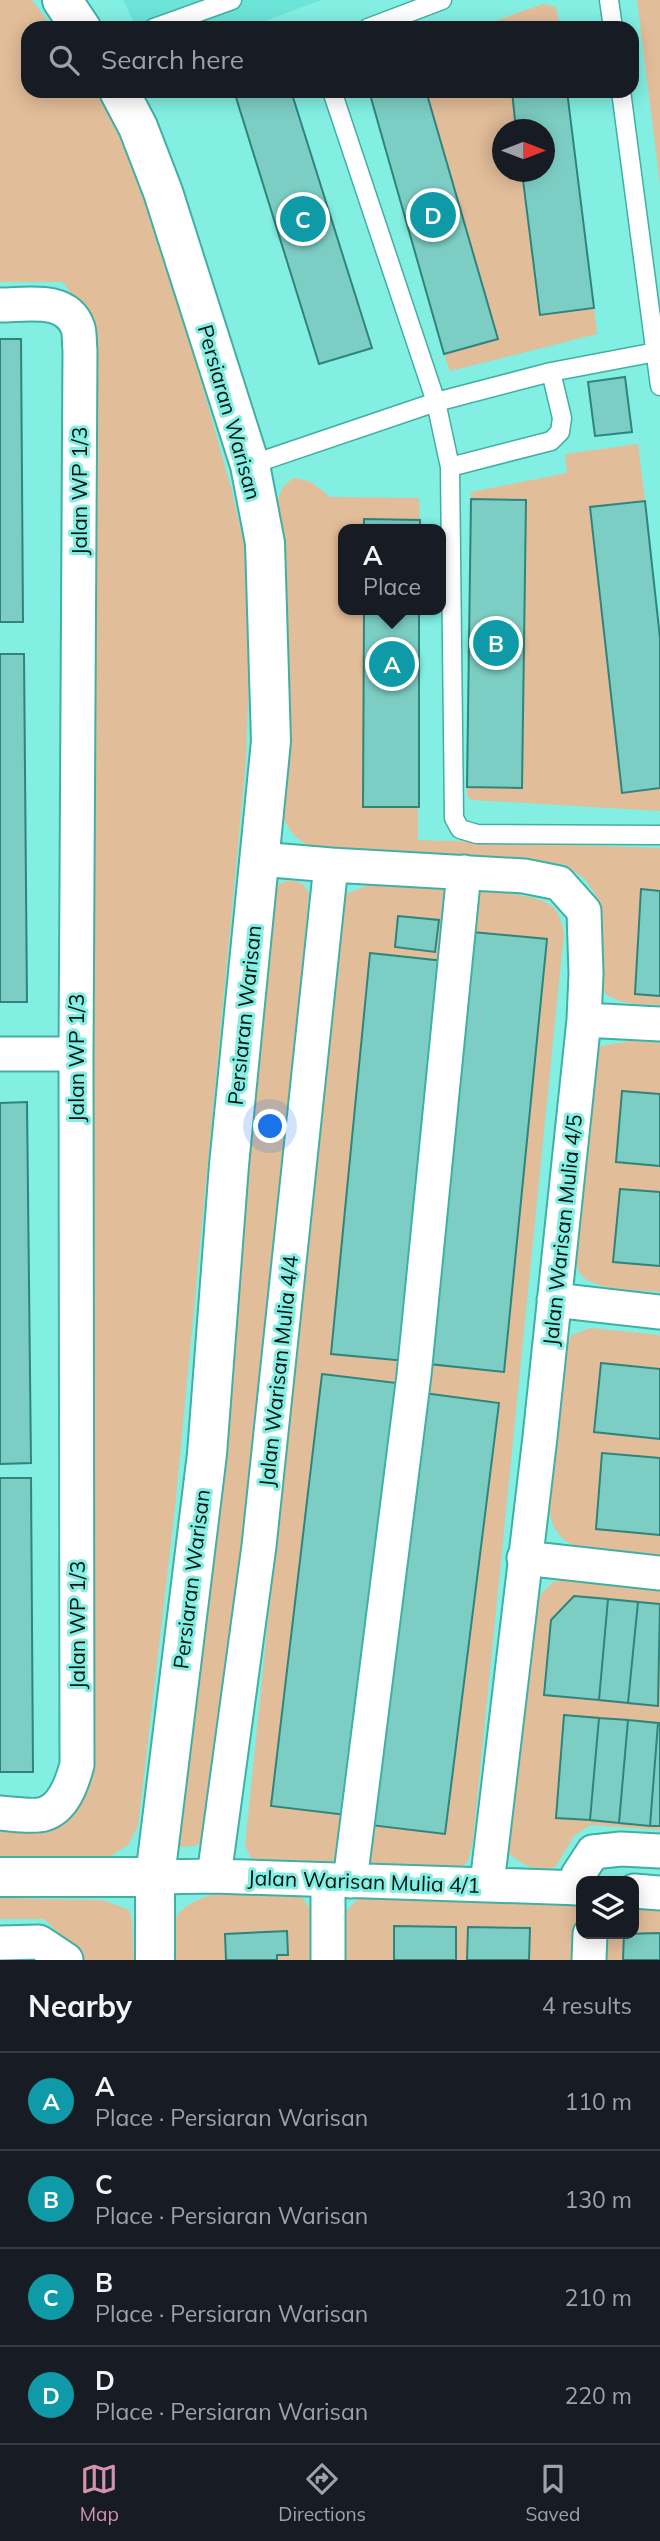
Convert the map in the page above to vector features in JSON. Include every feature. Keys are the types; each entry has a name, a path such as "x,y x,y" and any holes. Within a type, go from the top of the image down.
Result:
{"street":[{"path":"62,0 76,21"},
{"name":"Persiaran Warisan","path":"123,98 138,127 163,192 250,465 265,543 271,741 229,1165 207,1454 155,1877 155,1960"},
{"name":"Jalan WP 1/3","path":"0,305 57,305 70,315 78,329 80,351 76,1054 77,1765 71,1787 59,1803 44,1814 0,1813"},
{"name":"Jalan Warisan Mulia 4/5","path":"259,859 524,876 559,883 583,911 586,974 584,1020 487,1884"},
{"name":"Jalan Warisan Mulia 4/4","path":"214,1876 262,1519 331,865"},
{"path":"328,1960 414,1375 464,872"},
{"path":"584,1020 660,1024"},
{"path":"0,1054 76,1054"},
{"path":"554,1300 660,1312"},
{"path":"524,1558 660,1573"},
{"name":"Jalan Warisan Mulia 4/1","path":"578,1876 593,1852 621,1849 660,1851"},
{"name":"Jalan Warisan Mulia 4/1","path":"155,1877 214,1876 576,1888"},
{"path":"0,1877 155,1877"},
{"path":"639,1891 660,1893"},
{"path":"589,1960 590,1939"},
{"path":"0,1942 38,1942 66,1960"}],"lane":[{"path":"174,21 232,0"},
{"path":"387,21 442,0"},
{"path":"609,0 612,21"},
{"path":"334,98 436,402 450,467 454,818 460,829 477,834 660,835"},
{"path":"622,98 660,386"},
{"path":"250,465 436,402 551,372 656,352"},
{"path":"450,467 551,440 560,432 562,418 551,372"}],"shaded area":[{"path":"0,0 32,0 48,21 21,21 21,98 101,98 132,155 170,270 231,488 246,553 250,644 246,761 175,1508 138,1826 128,1845 106,1859 0,1860 0,1820 57,1819 91,1779 93,1185 89,319 63,282 0,282"},
{"path":"123,0 321,0 266,21 134,21"},
{"path":"637,0 660,0 660,185"},
{"path":"543,4 556,7 559,21 495,21"},
{"path":"428,98 513,98 515,119 492,119 492,182 523,182 540,315 594,308 597,334 450,371 444,354 498,338"},
{"path":"638,444 645,501 590,507 622,792 660,788 660,811 472,800 467,796 467,787 522,787 526,500 471,499 471,492 567,473 565,454"},
{"path":"293,478 317,486 330,497 419,498 420,524 338,524 338,615 419,615 418,840 660,848 660,1005 621,1001 600,989 599,900 585,879 564,864 312,847 301,841 290,829 281,813 283,563 277,501 283,487"},
{"path":"286,881 300,883 309,894 258,1433 203,1842 180,1847 175,1842 174,1825 229,1428 251,1110 274,887"},
{"path":"372,884 491,891 536,899 549,904 555,910 564,932 473,1840 468,1861 460,1868 266,1862 251,1858 245,1845 341,911 346,894"},
{"path":"631,1041 660,1043 660,1292 593,1283 579,1272 575,1255 592,1060 601,1046"},
{"path":"591,1328 660,1335 660,1556 571,1544 555,1529 551,1519 549,1508 567,1343 572,1335"},
{"path":"570,1580 660,1590 660,1830 590,1825 574,1836 555,1867 541,1869 524,1864 508,1853 507,1832 529,1633 539,1596 553,1582"},
{"path":"228,1890 300,1895 313,1918 315,1960 175,1960 172,1931 179,1914 192,1903"},
{"path":"362,1897 570,1900 576,1906 576,1939 580,1939 580,1960 343,1960 343,1924 348,1909"},
{"path":"0,1898 103,1900 129,1910 134,1960 86,1960 44,1919 0,1919"},
{"path":"639,1902 660,1904 660,1960 603,1960 604,1939 639,1939"}],"building":[{"path":"236,98 293,98 372,348 319,364"},
{"path":"371,98 428,98 498,339 444,354"},
{"path":"513,98 568,98 594,308 540,315 523,182 555,182 555,119 515,119"},
{"path":"0,339 21,339 23,622 0,622"},
{"path":"625,377 632,432 595,436 588,382"},
{"path":"471,499 526,500 522,788 467,787"},
{"path":"645,501 660,638 660,788 622,793 590,507"},
{"path":"364,519 420,520 420,524 364,524"},
{"path":"364,615 419,615 419,807 363,807"},
{"path":"0,654 24,654 27,1002 0,1002"},
{"path":"641,889 660,891 660,996 635,994"},
{"path":"398,916 439,920 435,952 395,947"},
{"path":"472,932 547,939 504,1372 429,1364"},
{"path":"370,953 444,961 406,1361 331,1354"},
{"path":"622,1091 660,1094 660,1166 616,1162"},
{"path":"27,1102 31,1463 0,1464 0,1103"},
{"path":"620,1189 660,1192 660,1266 613,1262"},
{"path":"601,1363 660,1369 660,1439 594,1432"},
{"path":"322,1374 397,1383 346,1815 271,1806"},
{"path":"424,1393 499,1403 445,1834 370,1825"},
{"path":"602,1453 660,1458 660,1535 596,1529"},
{"path":"0,1478 31,1478 33,1772 0,1772"},
{"path":"574,1596 608,1599 599,1700 544,1695 551,1620"},
{"path":"608,1599 638,1602 628,1703 599,1700"},
{"path":"638,1602 660,1604 658,1706 628,1703"},
{"path":"564,1715 599,1718 590,1820 556,1818"},
{"path":"599,1718 628,1720 619,1823 590,1820"},
{"path":"628,1720 658,1723 650,1826 619,1823"},
{"path":"658,1723 660,1826 650,1826"},
{"path":"394,1926 456,1927 456,1960 394,1960"},
{"path":"468,1927 530,1928 529,1960 467,1960"},
{"path":"287,1931 288,1955 277,1955 277,1960 226,1960 225,1934"},
{"path":"660,1933 660,1960 623,1960 624,1939 639,1939 639,1934"}],"place":[{"name":"D","path":"433,215"},
{"name":"B","path":"303,219"},
{"name":"C","path":"496,643"},
{"name":"A","path":"392,664"}]}
